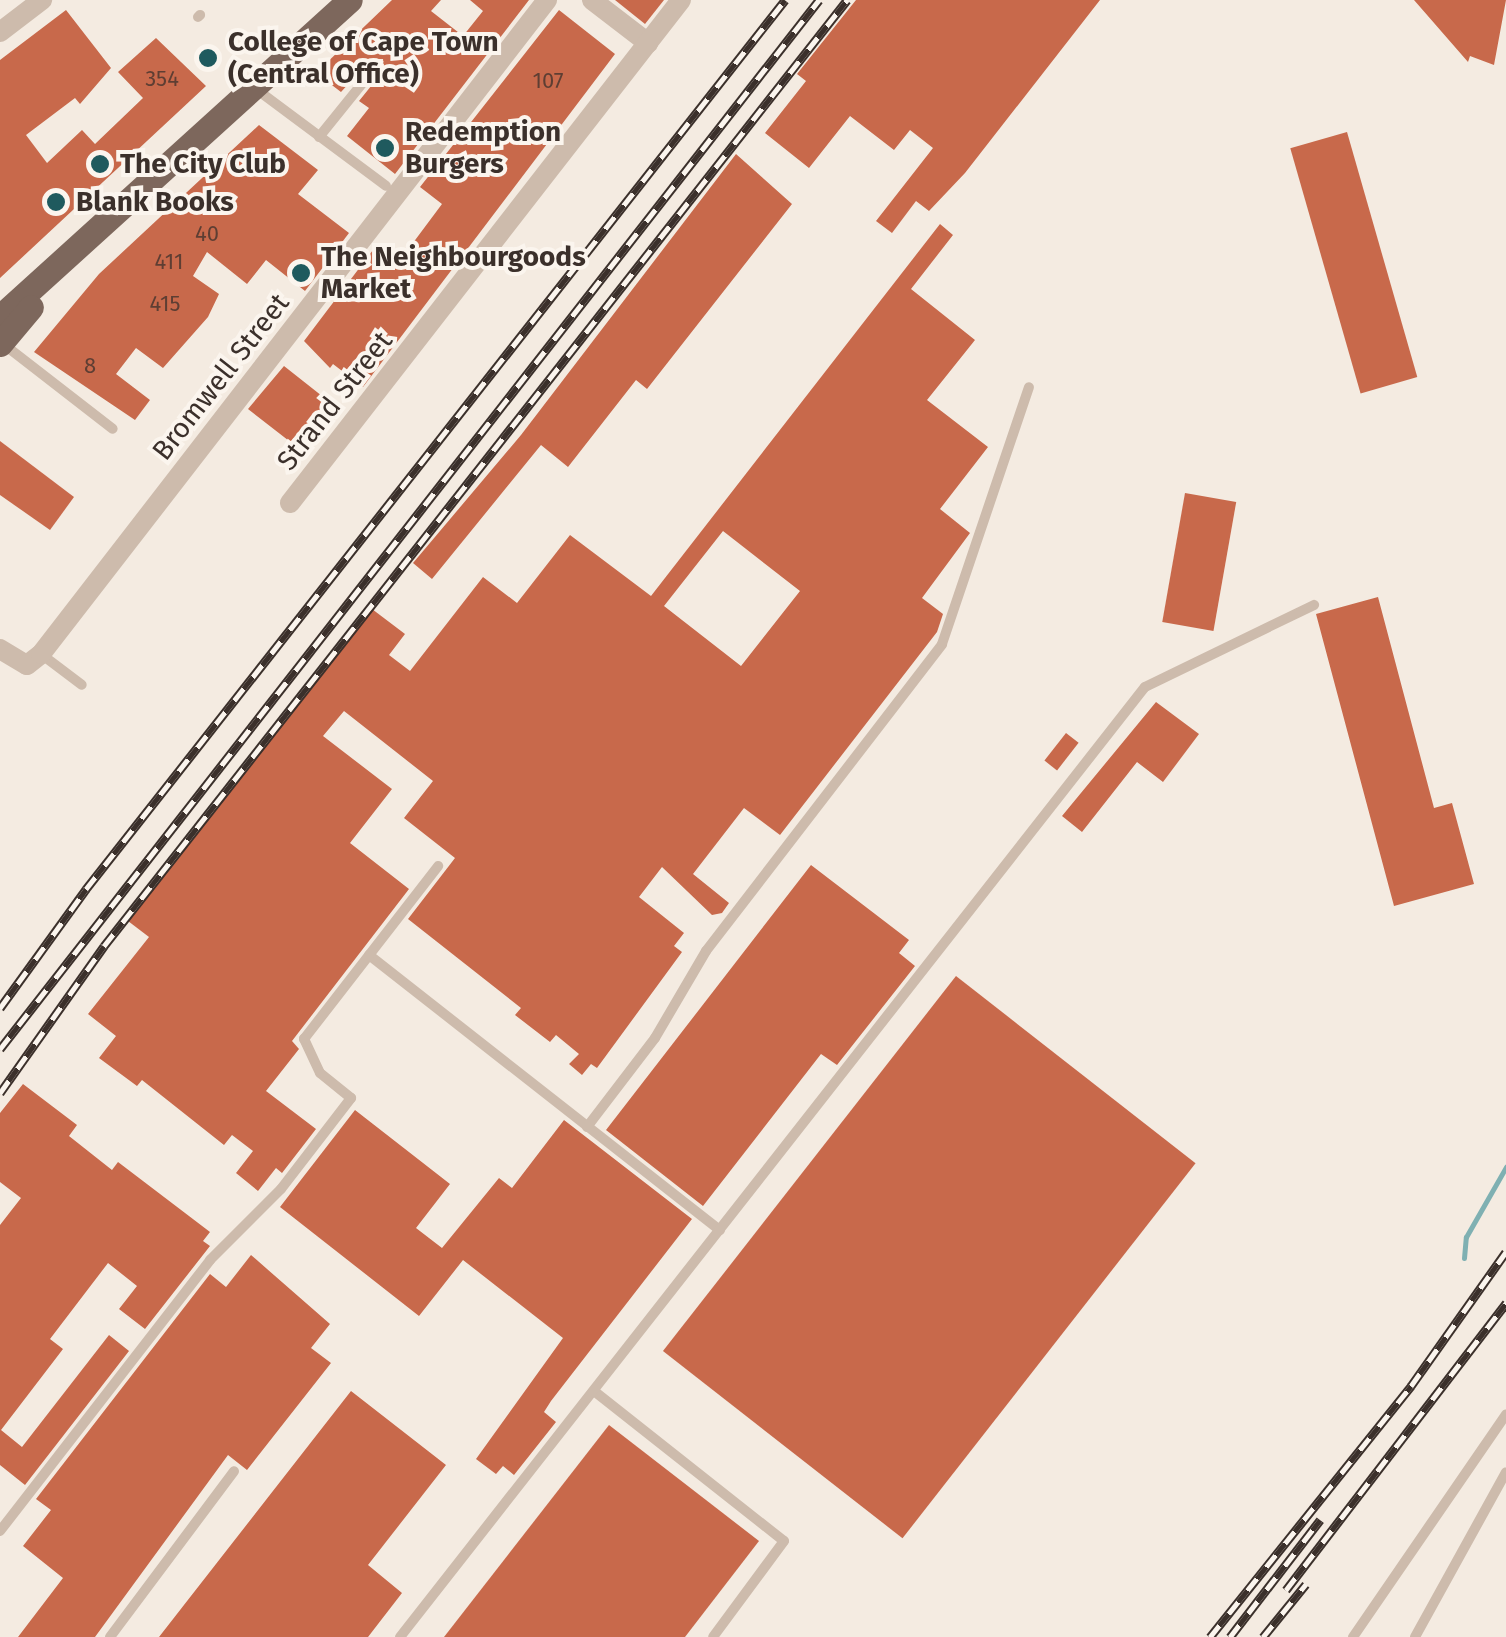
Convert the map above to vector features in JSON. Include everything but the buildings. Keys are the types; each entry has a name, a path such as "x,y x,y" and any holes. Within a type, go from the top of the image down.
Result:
{"main road":[{"path":"0,318 72,257 350,0"},
{"path":"1,343 72,257"}],"street":[{"path":"0,32 42,0"},
{"name":"Bromwell Street","path":"40,654 547,0"},
{"path":"592,0 648,43"},
{"name":"Strand Street","path":"290,504 681,0"},
{"path":"0,650 27,665 40,654"}],"lane":[{"path":"319,136 377,65"},
{"path":"255,89 386,186"},
{"path":"1,343 112,429"},
{"path":"587,1127 655,1038 706,951 942,644 1029,387"},
{"path":"400,1637 1145,687 1314,604"},
{"path":"40,654 82,685"},
{"path":"0,1531 210,1260 281,1188 351,1098 320,1073 304,1038 438,866"},
{"path":"369,954 720,1230"},
{"path":"594,1390 784,1541 713,1637"},
{"path":"1353,1637 1506,1414"},
{"path":"110,1637 234,1472"},
{"path":"1415,1637 1506,1472"}],"waterway":[{"path":"1464,1258 1466,1237 1506,1167"}],"railway":[{"path":"0,1008 86,889 785,0"},
{"path":"0,1049 819,0"},
{"path":"0,1093 104,946 847,0"},
{"path":"1210,1637 1411,1386 1506,1252"},
{"path":"1286,1590 1506,1303"},
{"path":"1230,1637 1320,1520"},
{"path":"1263,1637 1306,1584"}],"place":[{"name":"College of Cape Town (Central Office)","path":"208,58"},
{"name":"Redemption Burgers","path":"385,148"},
{"name":"The City Club","path":"100,164"},
{"name":"Blank Books","path":"56,202"},
{"name":"The Neighbourgoods Market","path":"301,273"}]}
